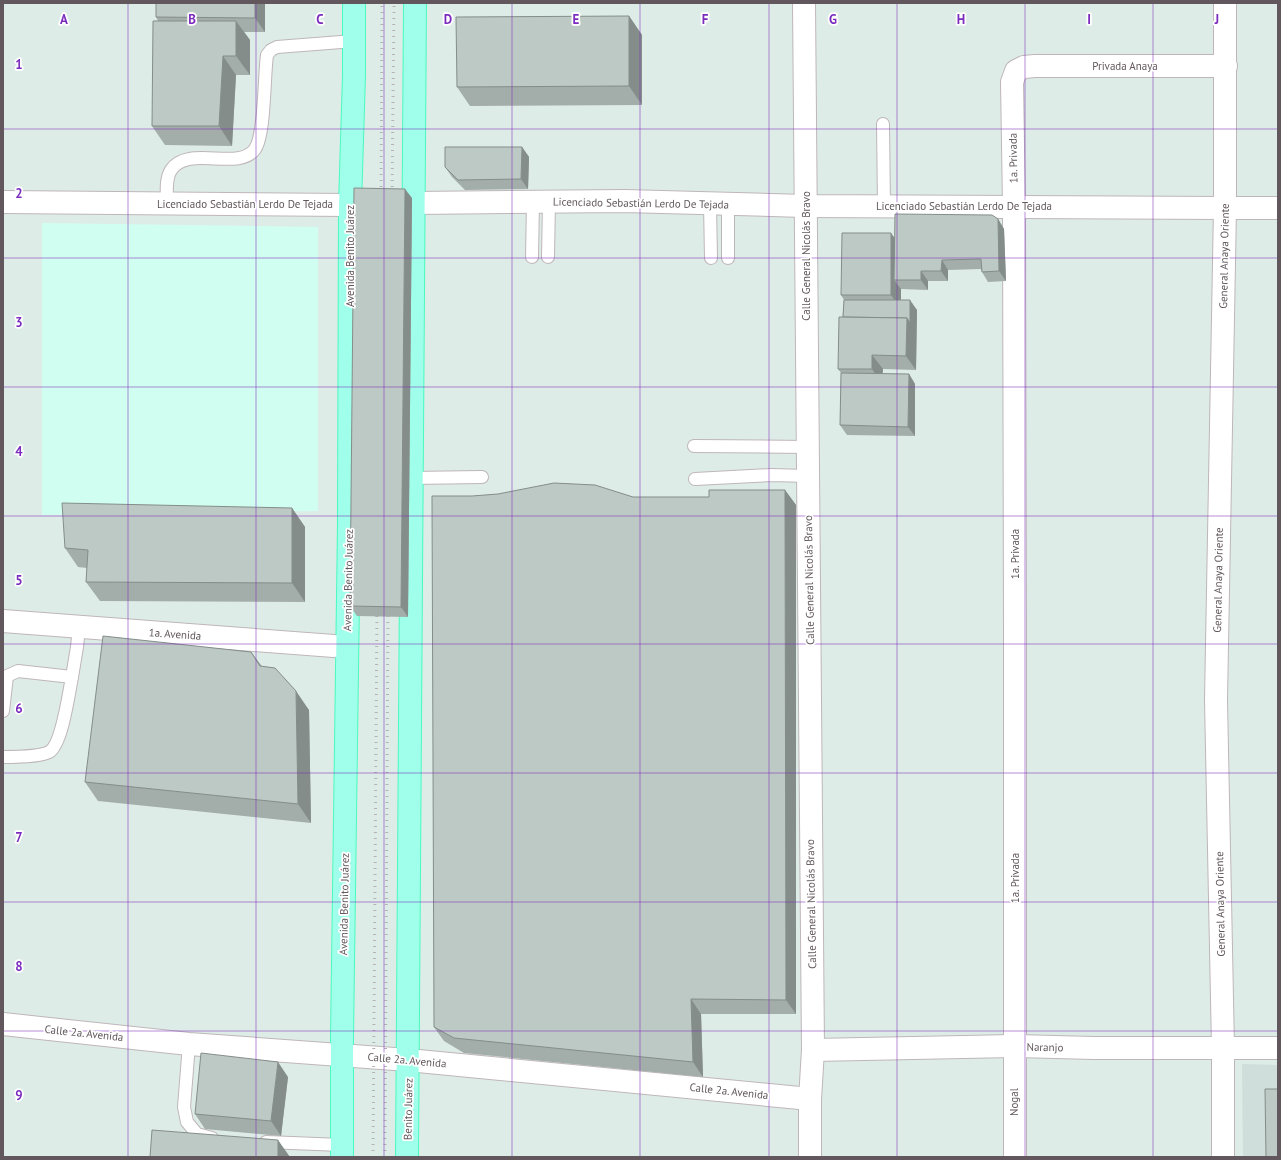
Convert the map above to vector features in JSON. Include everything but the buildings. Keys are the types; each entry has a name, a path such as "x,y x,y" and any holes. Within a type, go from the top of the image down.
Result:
{"main road":[{"name":"Avenida Benito Juárez","path":"342,1151 349,508 350,204 354,3"},
{"path":"408,1060 415,3"},
{"name":"Benito Juárez","path":"408,1060 408,1157"}],"street":[{"name":"Calle General Nicolás Bravo","path":"804,3 813,1050 810,1099 810,1157"},
{"name":"General Anaya Oriente","path":"1223,1157 1223,1048 1216,700 1225,208 1225,3"},
{"name":"Privada Anaya","path":"1024,67 1226,66"},
{"name":"1a. Privada","path":"1014,1046 1016,625 1012,82 1016,71 1024,67"},
{"name":"Licenciado Sebastián Lerdo De Tejada","path":"3,202 350,204 625,201 805,206 1278,208"},
{"name":"1a. Avenida","path":"3,621 347,647"},
{"name":"Calle 2a. Avenida","path":"3,1024 189,1044 408,1060 810,1099"},
{"name":"Naranjo","path":"813,1050 1014,1046 1094,1048 1278,1048"},
{"name":"Nogal","path":"1014,1046 1015,1157"}],"lane":[{"path":"167,204 167,184 170,171 179,162 187,159 236,158 248,156 256,148 263,114 267,55 271,50 277,47 354,41"},
{"path":"883,124 884,206"},
{"path":"532,257 541,202"},
{"path":"541,202 548,257"},
{"path":"711,258 719,203"},
{"path":"719,203 728,258"},
{"path":"694,446 807,447"},
{"path":"695,479 771,475 808,476"},
{"path":"412,478 482,477"},
{"path":"3,757 33,756 49,752 57,742 63,724 72,677 79,627"},
{"path":"3,711 6,676 18,671 72,677"},
{"path":"189,1044 184,1107 186,1122 197,1134 214,1139 222,1139"},
{"path":"258,1142 342,1151"}],"shaded area":[{"path":"42,223 318,227 318,511 42,515"},
{"path":"1242,1064 1278,1065 1278,1157 1243,1157"}],"railway":[{"path":"381,199 382,3"},
{"path":"392,199 394,3"},
{"path":"373,1157 377,605"},
{"path":"385,1157 388,605"}]}
